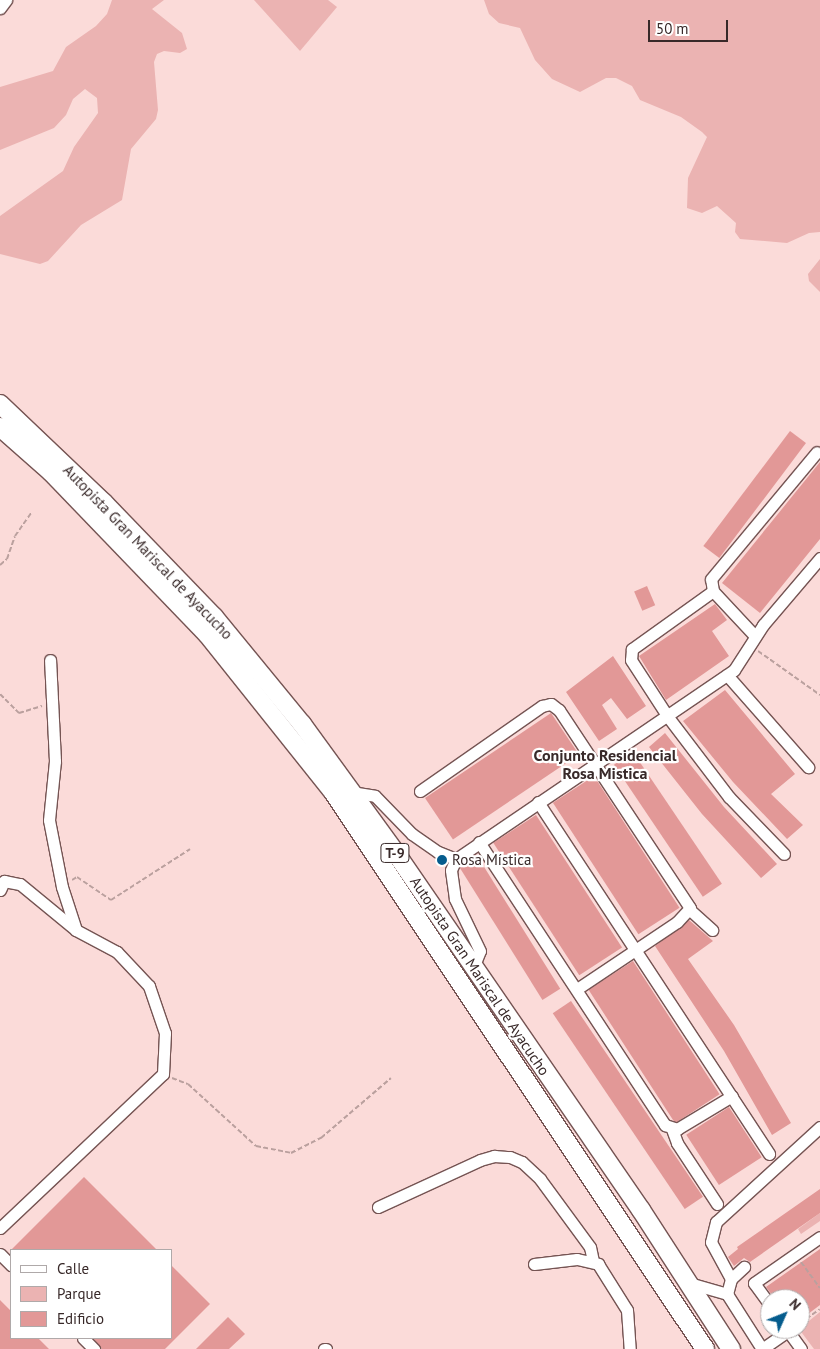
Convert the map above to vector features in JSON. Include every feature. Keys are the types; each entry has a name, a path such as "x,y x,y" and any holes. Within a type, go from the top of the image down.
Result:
{"highway":[{"name":"Autopista Gran Mariscal de Ayacucho","path":"0,404 104,503 214,617 302,724 473,968 689,1283 731,1349"},
{"name":"Autopista Gran Mariscal de Ayacucho","path":"0,427 51,472 183,607 255,691 333,792 389,872 704,1349"}],"street":[{"path":"0,8 6,0"},
{"path":"755,636 713,591 710,584 713,575 817,452"},
{"path":"473,968 480,951 455,899 451,870 456,858 727,675 742,662 755,636 820,558"},
{"path":"713,591 630,652 631,660 668,716 729,797 784,854"},
{"path":"50,660 55,761 49,820 62,887 76,930"},
{"path":"727,675 808,767"},
{"path":"420,791 547,704 559,710 688,901 690,910 712,930"},
{"path":"351,792 375,796 412,834 438,852 456,858"},
{"path":"538,802 769,1154"},
{"path":"479,842 662,1122 672,1129 677,1143 717,1204"},
{"path":"0,890 4,881 20,884 76,930 117,952 150,986 165,1033 163,1074 0,1228"},
{"path":"576,988 682,918 690,910"},
{"path":"672,1129 686,1125 732,1096"},
{"path":"731,1279 713,1250 712,1233 716,1222 820,1127"},
{"path":"378,1207 480,1160 494,1156 510,1157 527,1166 540,1179 590,1247 593,1261"},
{"path":"760,1292 754,1283 820,1236"},
{"path":"0,1254 10,1264"},
{"path":"534,1264 577,1259 593,1261 602,1268 624,1303 630,1327 630,1349"},
{"path":"727,1294 731,1279 744,1267"},
{"path":"689,1283 727,1294 762,1349 776,1339"},
{"path":"84,1339 94,1349"}],"path":[{"path":"0,565 7,559 16,536 32,512"},
{"path":"749,647 820,695"},
{"path":"0,694 19,713 52,703"},
{"path":"62,887 77,877 111,900 190,849"},
{"path":"163,1074 188,1084 256,1146 292,1153 321,1138 391,1078"},
{"path":"796,1254 820,1288"}],"green space":[{"path":"112,0 164,0 152,9 182,33 187,49 180,53 164,51 157,54 154,62 158,110 156,119 131,149 122,200 81,225 48,261 40,264 0,254 0,216 63,171 74,147 98,113 97,98 85,89 73,99 66,115 54,128 0,150 0,87 53,71 66,47 96,26 107,14"},
{"path":"254,0 328,0 337,7 300,51"},
{"path":"484,0 820,0 820,232 809,233 787,243 740,239 735,232 736,223 717,206 702,213 687,208 688,178 707,137 681,117 640,100 632,86 616,78 606,78 580,92 552,79 535,60 520,28 499,23 489,14"},
{"path":"820,259 820,292 809,281 808,274"},
{"path":"820,1213 820,1221 801,1234 798,1229"},
{"path":"820,1312 820,1349 814,1349 806,1339 810,1339 810,1320"}],"building":[{"path":"790,431 806,443 719,558 703,546"},
{"path":"820,462 820,539 760,613 722,583"},
{"path":"647,586 655,605 642,611 634,591"},
{"path":"715,604 727,620 712,631 729,656 666,700 639,656"},
{"path":"613,656 646,706 627,719 611,698 602,705 617,729 599,741 566,692"},
{"path":"725,690 795,774 771,794 803,825 787,839 733,782 683,721"},
{"path":"551,713 579,754 453,839 425,798"},
{"path":"665,733 724,807 777,864 761,878 702,814 649,747"},
{"path":"633,752 722,884 703,897 614,765"},
{"path":"594,776 680,908 638,934 553,803"},
{"path":"536,815 622,948 579,975 493,843"},
{"path":"476,854 560,989 542,1000 458,865"},
{"path":"689,920 713,941 688,959 734,1025 791,1123 772,1135 724,1051 655,946"},
{"path":"633,961 720,1094 675,1123 589,990"},
{"path":"571,1001 703,1197 685,1209 553,1013"},
{"path":"729,1107 762,1157 719,1185 686,1135"},
{"path":"84,1177 156,1249 12,1249"},
{"path":"820,1189 820,1213 750,1262 744,1258 734,1266 728,1257 738,1249 737,1247"},
{"path":"820,1249 820,1305 810,1312 810,1289 768,1289 766,1287"},
{"path":"172,1266 210,1304 165,1349 102,1349 94,1339 172,1339"},
{"path":"0,1300 10,1310 10,1339 39,1339 49,1349 0,1349"},
{"path":"228,1317 245,1334 229,1349 196,1349"}],"place":[{"name":"Rosa Mística","path":"442,860"}],"district":[{"name":"Conjunto Residencial Rosa Mistica","path":"605,764"}]}
